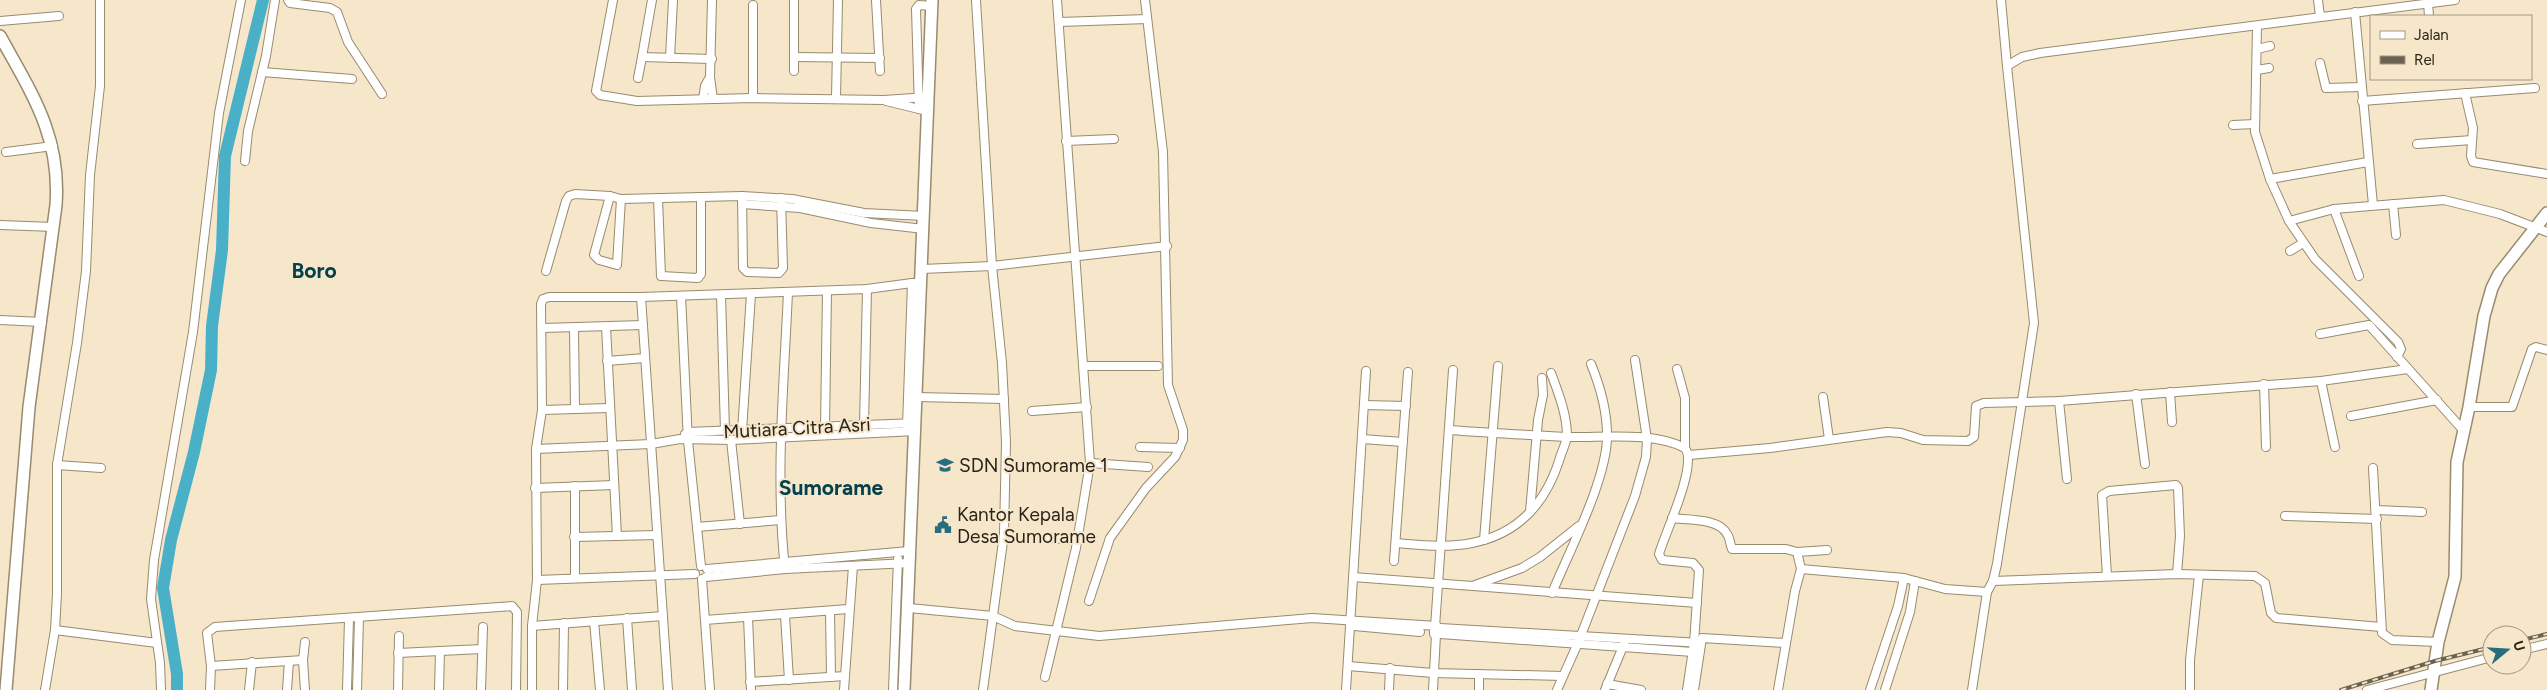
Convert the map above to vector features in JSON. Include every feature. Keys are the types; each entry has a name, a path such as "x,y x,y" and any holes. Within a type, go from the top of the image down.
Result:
{"street":[{"path":"45,690 55,630 58,594 57,465 84,288 90,175 100,86 100,0"},
{"path":"161,690 151,598 154,560 193,332 218,113 241,0"},
{"path":"245,161 249,123 262,72 275,0"},
{"path":"288,0 294,4 330,8 336,12 348,42 382,94"},
{"path":"613,0 597,94 637,101 753,98 884,100 923,98"},
{"path":"638,78 652,0"},
{"path":"670,58 673,0"},
{"path":"712,0 712,59 710,77 713,99"},
{"path":"794,0 794,71"},
{"path":"836,98 838,0"},
{"path":"876,0 880,72"},
{"path":"976,0 992,266 1004,400 1006,482 1004,534 983,690"},
{"path":"1045,677 1077,540 1090,463 1057,0"},
{"path":"1090,601 1110,538 1146,488 1175,457 1180,448 1183,430 1168,385 1167,246 1163,152 1145,0"},
{"path":"1972,690 1987,592 1993,581 2011,484 2034,316 2012,63 2001,0"},
{"path":"2318,0 2320,16"},
{"path":"2012,63 2040,53 2246,28 2355,12 2386,4 2455,0"},
{"path":"893,690 912,427 917,283 922,269 924,229 923,98 931,3"},
{"path":"2428,3 2429,15"},
{"path":"752,5 753,98"},
{"path":"2355,12 2373,205"},
{"path":"0,21 59,16"},
{"path":"1060,22 1147,19"},
{"path":"2256,26 2258,70 2250,125 2298,246 2315,259 2398,342 2399,353"},
{"path":"0,36 37,104 53,146 57,191 24,464 5,656 6,690"},
{"path":"2257,49 2270,46"},
{"path":"642,57 712,59"},
{"path":"794,57 880,58"},
{"path":"2320,63 2326,88 2361,87"},
{"path":"2258,70 2269,68"},
{"path":"262,72 352,79"},
{"path":"703,99 705,86 710,77"},
{"path":"2362,101 2535,88"},
{"path":"2466,93 2473,128 2471,156 2474,162 2547,174"},
{"path":"884,100 923,110"},
{"path":"2233,126 2250,125"},
{"path":"1066,141 1114,139"},
{"path":"2417,144 2472,140"},
{"path":"6,152 53,146"},
{"path":"2270,179 2368,162"},
{"path":"546,271 568,197 575,194 610,196 620,199 701,197 781,202 864,213 924,216"},
{"path":"610,196 594,255 599,260 617,265 620,199"},
{"path":"658,198 661,276 698,278 701,274 701,197"},
{"path":"742,200 743,268 747,272 779,273 783,268 781,202"},
{"path":"2289,221 2334,209 2452,201 2535,226 2547,232"},
{"path":"781,202 871,223 924,229"},
{"path":"2393,204 2396,235"},
{"path":"2334,209 2359,276"},
{"path":"2431,690 2438,642 2455,577 2458,462 2484,316 2492,288 2504,267 2547,213"},
{"path":"0,225 54,227"},
{"path":"922,269 992,266 1167,246"},
{"path":"532,690 532,626 537,580 536,449 542,410 543,328 541,304 546,298 827,291 867,289 917,283"},
{"path":"912,427 917,397 917,283"},
{"path":"864,425 867,289"},
{"path":"825,428 827,291"},
{"path":"785,569 781,520 781,433 788,292"},
{"path":"742,431 751,294"},
{"path":"720,295 725,431"},
{"path":"681,296 688,436 702,573 710,690"},
{"path":"641,297 668,690"},
{"path":"0,320 42,322"},
{"path":"2320,334 2368,324 2399,353 2408,369 2437,400 2466,419 2512,407 2532,350 2536,348 2547,350"},
{"path":"543,328 643,325"},
{"path":"606,327 617,536"},
{"path":"574,328 575,408"},
{"path":"607,361 645,358"},
{"path":"1557,690 1580,639 1636,496 1646,457 1647,439 1635,360"},
{"path":"1552,593 1596,486 1607,436 1602,398 1590,364"},
{"path":"1084,366 1158,366"},
{"path":"1484,540 1498,366"},
{"path":"1450,430 1494,434 1537,434 1567,437 1607,436 1647,439 1686,451 1770,448 1884,432 1932,440 1971,440 1974,437 1976,406 1984,403 2055,401 2321,381 2408,369"},
{"path":"1433,690 1453,370"},
{"path":"1677,370 1685,398 1686,451 1672,518 1660,558 1665,562 1693,563 1698,567 1698,640 1694,690"},
{"path":"1346,690 1348,666 1345,622 1353,577 1366,371"},
{"path":"1394,561 1408,372"},
{"path":"1396,543 1443,544 1484,540 1521,521 1540,503 1549,489 1567,437 1558,393 1551,373"},
{"path":"1530,512 1537,434 1543,396 1542,378"},
{"path":"2321,381 2335,447"},
{"path":"2264,384 2266,447"},
{"path":"2170,392 2172,422"},
{"path":"1543,396 1558,393"},
{"path":"2136,394 2145,464"},
{"path":"917,397 1004,400"},
{"path":"1823,397 1829,439"},
{"path":"2351,416 2437,400"},
{"path":"2055,401 2067,479"},
{"path":"1364,405 1406,406"},
{"path":"1032,411 1087,407"},
{"path":"542,410 609,408"},
{"name":"Mutiara Citra Asri","path":"688,436 732,440 864,425 912,427"},
{"name":"Mutiara Citra Asri","path":"688,436 725,431 781,433 912,427"},
{"path":"536,449 651,444 688,436"},
{"path":"1362,439 1403,442"},
{"path":"732,440 740,524"},
{"path":"1140,447 1180,448"},
{"path":"1090,463 1148,468"},
{"path":"57,465 100,468"},
{"path":"2373,468 2382,599 2381,627 2385,636 2392,640 2438,642"},
{"path":"536,488 614,485"},
{"path":"575,486 575,577"},
{"path":"2107,576 2102,496 2109,491 2176,486 2178,488 2180,536 2177,574"},
{"path":"2376,510 2422,512"},
{"path":"2285,516 2376,519"},
{"path":"1672,518 1713,523 1721,526 1727,533 1732,549 1786,549 1796,552 1827,550"},
{"path":"698,527 781,520"},
{"path":"1469,586 1522,568 1540,558 1581,525"},
{"path":"574,537 657,535"},
{"path":"1048,538 1077,540"},
{"path":"1778,690 1785,643 1801,570 1796,552"},
{"path":"702,573 784,560 904,557"},
{"path":"537,580 853,566 904,557"},
{"path":"904,557 909,608 904,690"},
{"path":"844,690 848,609 853,566"},
{"path":"1801,570 1909,579 1945,589 1987,592"},
{"path":"1993,581 2177,574 2246,575 2261,579 2268,589 2271,613 2276,618 2381,627"},
{"path":"2190,690 2190,660 2198,575"},
{"path":"1353,577 1596,597 1698,603"},
{"path":"1870,690 1909,579"},
{"path":"1885,690 1910,612 1909,579"},
{"path":"210,690 211,666 207,633 215,627 512,606 518,612 516,690"},
{"path":"909,608 993,616 1015,626 1088,636 1296,619 1345,622 1385,630 1437,630 1580,639 1785,643"},
{"path":"705,620 848,609"},
{"path":"830,611 831,677"},
{"path":"786,615 789,680"},
{"path":"532,626 663,616"},
{"path":"748,617 750,686 789,680 845,676"},
{"path":"348,690 349,618"},
{"path":"357,690 359,618"},
{"path":"627,618 632,690"},
{"path":"594,621 600,690"},
{"path":"563,690 564,623"},
{"path":"481,690 483,627"},
{"path":"55,630 157,642"},
{"path":"398,690 399,636"},
{"path":"1580,639 1623,648 1693,652"},
{"path":"1626,639 1606,687 1641,690"},
{"path":"1687,690 1693,652 1698,640"},
{"path":"304,642 305,690"},
{"path":"2532,648 2547,644"},
{"path":"398,654 482,649"},
{"path":"439,690 440,651"},
{"path":"2367,690 2434,670 2482,659"},
{"path":"211,666 303,660"},
{"path":"288,690 289,661"},
{"path":"249,690 252,662"},
{"path":"1348,666 1433,673 1563,676"},
{"path":"1389,690 1390,668"},
{"path":"1479,674 1479,690"}],"waterway":[{"path":"177,690 177,674 163,588 171,540 194,452 211,370 212,326 222,250 225,156 263,0"}],"railway":[{"path":"2532,638 2547,634"},
{"path":"2341,690 2435,661 2482,649"}],"place":[{"name":"SDN Sumorame 1","path":"945,465"},
{"name":"Kantor Kepala Desa Sumorame","path":"943,525"}],"district":[{"name":"Boro","path":"314,270"},
{"name":"Sumorame","path":"831,487"}]}
